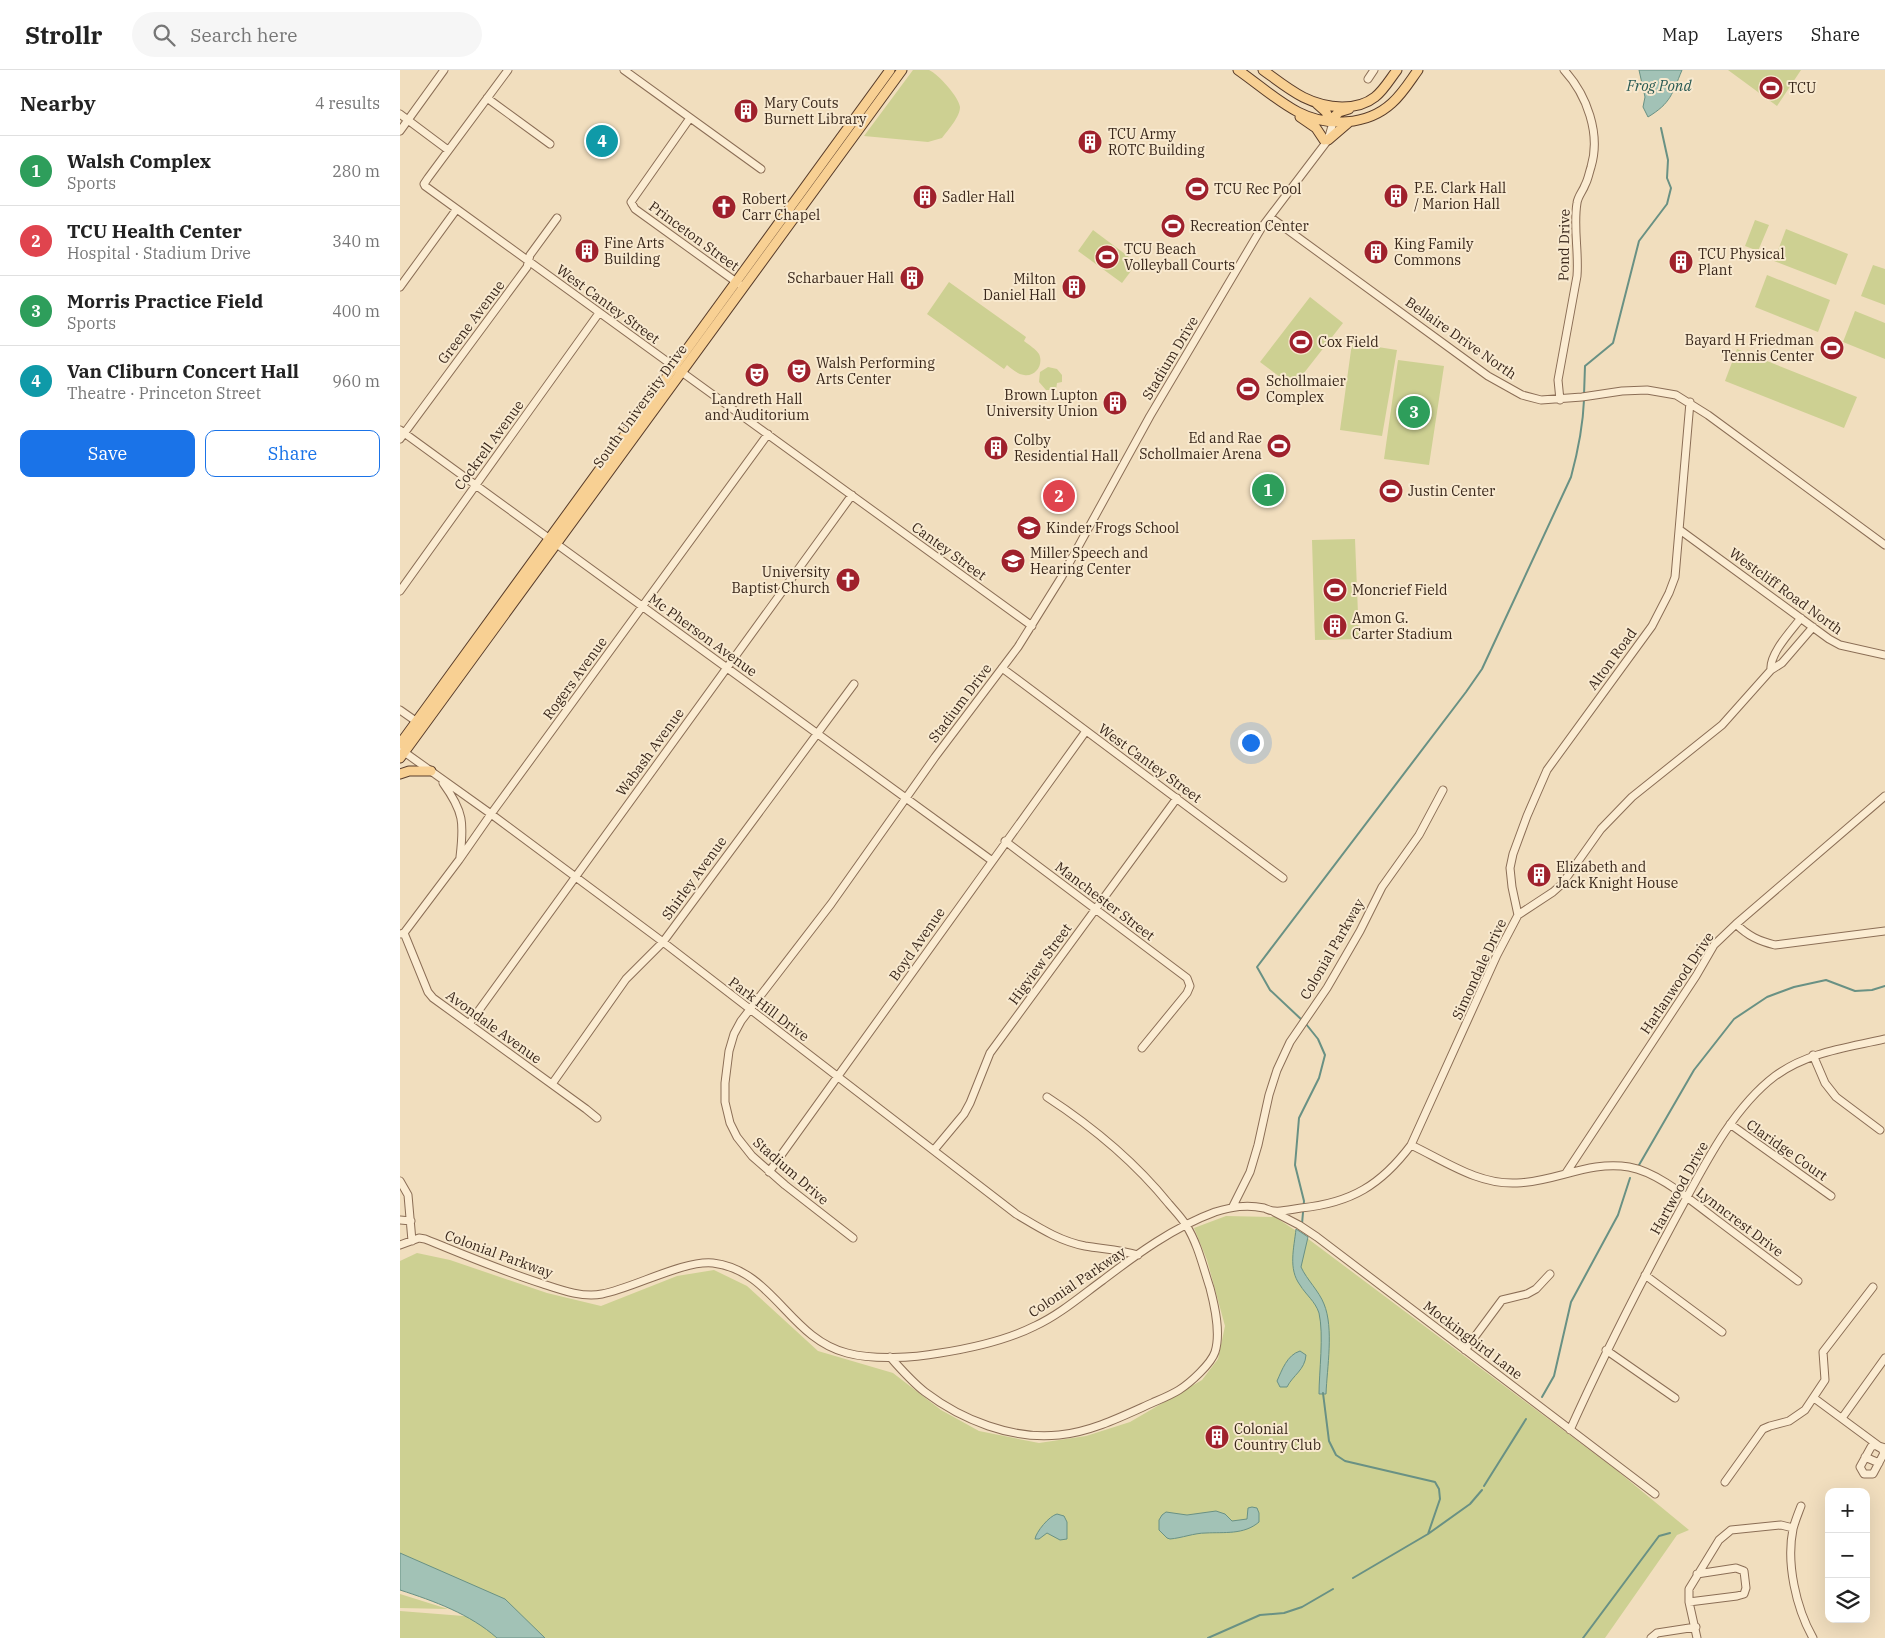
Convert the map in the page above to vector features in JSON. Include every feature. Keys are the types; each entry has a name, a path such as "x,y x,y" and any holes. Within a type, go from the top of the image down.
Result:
{"main road":[{"name":"South University Drive","path":"678,370 735,281 890,70"},
{"name":"South University Drive","path":"401,751 678,370 743,287 902,70"},
{"path":"1238,70 1306,116 1338,122 1349,122 1369,116 1390,105 1404,91 1418,70"},
{"path":"1262,70 1296,94 1317,104 1326,112 1330,121"},
{"path":"1330,121 1339,112 1364,104 1376,97 1397,70"},
{"path":"1275,96 1289,109 1316,128 1326,140 1349,122"},
{"path":"1317,104 1344,107 1356,106"},
{"path":"400,774 409,771 435,774"}],"street":[{"path":"400,131 444,70"},
{"path":"400,114 448,150 508,70"},
{"path":"624,70 761,169"},
{"path":"1368,79 1374,70"},
{"name":"Pond Drive","path":"1560,400 1558,380 1577,276 1578,259 1575,227 1577,200 1586,185 1594,149 1590,115 1577,87 1564,70"},
{"path":"487,98 550,144"},
{"name":"Princeton Street","path":"690,118 631,200 631,204 635,209 743,287"},
{"name":"Stadium Drive","path":"853,1238 769,1172 740,1141 730,1123 725,1102 729,1051 734,1034 750,1010 831,904 935,757 1032,626 1062,576 1150,416 1262,227 1321,151 1332,126 1330,121"},
{"name":"West Cantey Street","path":"448,150 424,184 456,210 599,314 852,495"},
{"path":"400,287 456,210"},
{"name":"Bellaire Drive North","path":"1270,217 1488,376 1522,395 1541,400 1560,400 1622,391 1647,390 1676,395 1690,402 1885,545"},
{"name":"Greene Avenue","path":"401,434 527,267 530,255 557,218"},
{"name":"Cockrell Avenue","path":"400,590 599,314"},
{"name":"Alton Road","path":"1518,915 1510,868 1526,816 1547,770 1652,626 1675,577 1690,402"},
{"name":"Mc Pherson Avenue","path":"401,434 476,485 992,860"},
{"name":"Rogers Avenue","path":"402,934 459,860 768,434"},
{"name":"Cantey Street","path":"852,495 1032,626"},
{"name":"Wabash Avenue","path":"469,1024 852,495"},
{"name":"Westcliff Road North","path":"1680,530 1840,645 1885,655"},
{"name":"Simondale Drive","path":"1771,670 1770,664 1801,618"},
{"name":"Simondale Drive","path":"1233,1206 1254,1207 1273,1211 1307,1208 1340,1201 1365,1190 1388,1172 1412,1145 1497,955 1518,915 1562,884 1601,828 1626,803 1722,725 1771,670 1782,663 1813,627"},
{"name":"West Cantey Street","path":"1002,668 1283,878"},
{"name":"Shirley Avenue","path":"552,1084 626,978 663,942 854,684"},
{"path":"400,710 420,724"},
{"name":"Boyd Avenue","path":"769,1172 1005,841 1086,731"},
{"name":"Park Hill Drive","path":"401,751 491,814 663,942 1016,1214 1048,1233 1085,1246 1124,1251 1138,1255"},
{"path":"435,774 452,794 461,815 462,834 459,860"},
{"name":"Colonial Parkway","path":"412,1241 419,1238 425,1239 498,1270 566,1291 594,1295 614,1291 703,1262 722,1265 745,1273 758,1282 768,1290 787,1313 825,1345 847,1353 890,1357 932,1355 1012,1336 1036,1326 1138,1255 1186,1225 1233,1206 1250,1172 1277,1070 1300,1026 1331,980 1360,930 1382,887 1419,835 1443,790"},
{"name":"Harlanwood Drive","path":"1566,1173 1714,945 1885,797"},
{"name":"Higview Street","path":"934,1150 964,1114 990,1053 1177,798"},
{"name":"Manchester Street","path":"1005,841 1187,978 1189,982 1186,993 1142,1048"},
{"path":"1736,924 1746,934 1759,941 1776,944 1885,931"},
{"name":"Avondale Avenue","path":"402,934 428,992 433,998 597,1118"},
{"name":"Hartwood Drive","path":"1570,1430 1606,1350 1645,1276 1730,1124 1747,1101 1791,1066 1813,1055 1885,1039"},
{"path":"1813,1055 1825,1084 1836,1097 1880,1130"},
{"path":"890,1357 924,1392 949,1408 997,1429 1034,1435 1059,1435 1086,1430 1131,1413 1180,1390 1208,1364 1215,1352 1217,1341 1212,1297 1199,1253 1186,1225 1152,1182 1127,1158 1075,1116 1047,1097"},
{"name":"Claridge Court","path":"1730,1124 1831,1196"},
{"name":"Lynncrest Drive","path":"1412,1145 1468,1174 1486,1180 1516,1184 1589,1168 1611,1166 1630,1167 1648,1173 1687,1198 1798,1281"},
{"path":"400,1181 408,1195 412,1241 400,1244"},
{"name":"Mockingbird Lane","path":"1273,1211 1302,1227 1655,1494"},
{"path":"400,1220 411,1221"},
{"path":"1465,1350 1502,1300 1527,1294 1536,1289 1550,1274"},
{"path":"1645,1276 1722,1332"},
{"path":"1725,1482 1763,1430 1794,1419 1805,1410 1826,1380 1822,1352 1873,1287"},
{"path":"1606,1350 1675,1398"},
{"path":"1842,1418 1885,1358"},
{"path":"1814,1398 1882,1447"},
{"path":"1882,1447 1872,1446 1860,1466 1864,1474 1872,1474 1884,1453 1882,1447 1885,1438"},
{"path":"1865,1457 1878,1463"},
{"path":"1800,1506 1793,1528 1791,1556 1794,1587 1800,1608 1813,1638"},
{"path":"1697,1638 1688,1602 1689,1588 1719,1540 1731,1530 1777,1525 1793,1528"},
{"path":"1688,1602 1737,1596 1744,1594 1746,1588 1744,1571 1736,1568 1697,1574"},
{"path":"1651,1638 1657,1633 1696,1628"}],"green space":[{"path":"913,70 929,70 933,72 948,86 959,103 960,107 956,119 942,138 928,142 864,136"},
{"name":"TCU","path":"1728,70 1801,70 1777,106"},
{"path":"1755,220 1769,225 1758,251 1745,246"},
{"path":"1786,229 1848,254 1836,285 1774,261"},
{"name":"TCU Beach Volleyball Courts","path":"1093,230 1137,263 1122,283 1078,251"},
{"path":"1873,265 1885,269 1885,305 1861,296"},
{"path":"1767,275 1830,300 1818,332 1755,307"},
{"path":"949,282 1026,337 1024,341 1039,354 1040,362 1035,372 1028,375 1021,374 1007,365 1004,369 927,314"},
{"name":"Cox Field","path":"1310,297 1343,323 1293,387 1260,362"},
{"path":"1855,311 1885,323 1885,359 1843,342"},
{"path":"1352,343 1397,350 1382,436 1340,430"},
{"path":"1737,349 1857,397 1844,428 1725,381"},
{"path":"1398,360 1444,366 1429,465 1384,459"},
{"path":"1048,367 1057,369 1062,375 1062,382 1057,383 1056,390 1046,390 1039,382 1040,372"},
{"name":"Moncrief Field","path":"1355,539 1359,639 1315,640 1312,540"},
{"name":"Colonial Country Club","path":"1226,1216 1275,1217 1307,1238 1615,1469 1689,1530 1677,1535 1605,1638 545,1638 400,1553 400,1261 417,1253 450,1260 547,1293 601,1306 677,1276 714,1270 747,1286 818,1351 893,1373 941,1410 979,1431 1039,1443 1086,1436 1130,1422 1202,1380 1218,1359 1225,1326 1207,1260 1194,1228"},
{"path":"400,1594 448,1609 400,1608"},
{"path":"400,1611 489,1618 506,1638 400,1638"}],"water":[{"name":"Frog Pond","path":"1639,70 1682,70 1670,97 1662,107 1648,117 1643,107 1645,97"},
{"path":"1296,1229 1308,1237 1301,1267 1322,1299 1329,1325 1326,1394 1319,1394 1321,1342 1319,1313 1296,1279 1294,1272 1293,1258"},
{"path":"1300,1351 1306,1355 1301,1369 1287,1387 1280,1387 1277,1381 1288,1359"},
{"path":"1248,1508 1257,1508 1259,1522 1240,1531 1201,1533 1170,1539 1159,1530 1159,1520 1166,1512 1187,1515 1216,1511 1225,1514 1232,1521 1247,1519"},
{"path":"1057,1514 1064,1516 1067,1522 1067,1539 1060,1540 1047,1533 1039,1539 1035,1539 1043,1525"},
{"path":"400,1553 505,1599 545,1638 497,1638 463,1615 400,1590"}],"waterway":[{"path":"1584,395 1585,366 1613,343 1639,241 1667,204 1671,188 1667,178 1668,160 1661,128"},
{"path":"1303,1021 1270,990 1257,967 1482,669 1571,477 1580,438 1584,400"},
{"path":"1639,1165 1694,1070 1734,1019 1767,997 1794,987 1826,980 1855,991 1872,990 1885,986"},
{"path":"1302,1224 1304,1201 1295,1165 1299,1118 1319,1078 1325,1055 1318,1039 1306,1024"},
{"path":"1542,1397 1554,1376 1571,1302 1618,1215 1630,1178"},
{"path":"1323,1393 1329,1441 1336,1455 1345,1461 1435,1482 1439,1489 1440,1499 1428,1534 1353,1578"},
{"path":"1484,1486 1526,1419"},
{"path":"1428,1534 1470,1504 1482,1490"},
{"path":"1583,1638 1659,1536 1670,1533"},
{"path":"1208,1638 1260,1615 1284,1613 1302,1607 1333,1589"}],"place":[{"name":"TCU","path":"1771,88"},
{"name":"Mary Couts Burnett Library","path":"746,111"},
{"name":"Van Cliburn Concert Hall","path":"602,141"},
{"name":"TCU Army ROTC Building","path":"1090,142"},
{"name":"TCU Rec Pool","path":"1197,189"},
{"name":"P.E. Clark Hall / Marion Hall","path":"1396,196"},
{"name":"Sadler Hall","path":"925,197"},
{"name":"Robert Carr Chapel","path":"724,207"},
{"name":"Recreation Center","path":"1173,226"},
{"name":"Fine Arts Building","path":"587,251"},
{"name":"King Family Commons","path":"1376,252"},
{"name":"TCU Beach Volleyball Courts","path":"1107,257"},
{"name":"TCU Physical Plant","path":"1681,262"},
{"name":"Scharbauer Hall","path":"912,278"},
{"name":"Milton Daniel Hall","path":"1074,287"},
{"name":"Cox Field","path":"1301,342"},
{"name":"Bayard H Friedman Tennis Center","path":"1832,348"},
{"name":"Walsh Performing Arts Center","path":"799,371"},
{"name":"Landreth Hall and Auditorium","path":"757,375"},
{"name":"Schollmaier Complex","path":"1248,389"},
{"name":"Brown Lupton University Union","path":"1115,403"},
{"name":"Morris Practice Field","path":"1414,412"},
{"name":"Ed and Rae Schollmaier Arena","path":"1279,446"},
{"name":"Colby Residential Hall","path":"996,448"},
{"name":"Walsh Complex","path":"1268,490"},
{"name":"Justin Center","path":"1391,491"},
{"name":"TCU Health Center","path":"1059,496"},
{"name":"Kinder Frogs School","path":"1029,528"},
{"name":"Miller Speech and Hearing Center","path":"1013,561"},
{"name":"University Baptist Church","path":"848,580"},
{"name":"Moncrief Field","path":"1335,590"},
{"name":"Amon G. Carter Stadium","path":"1335,626"},
{"name":"Elizabeth and Jack Knight House","path":"1539,875"},
{"name":"Colonial Country Club","path":"1217,1437"}]}
